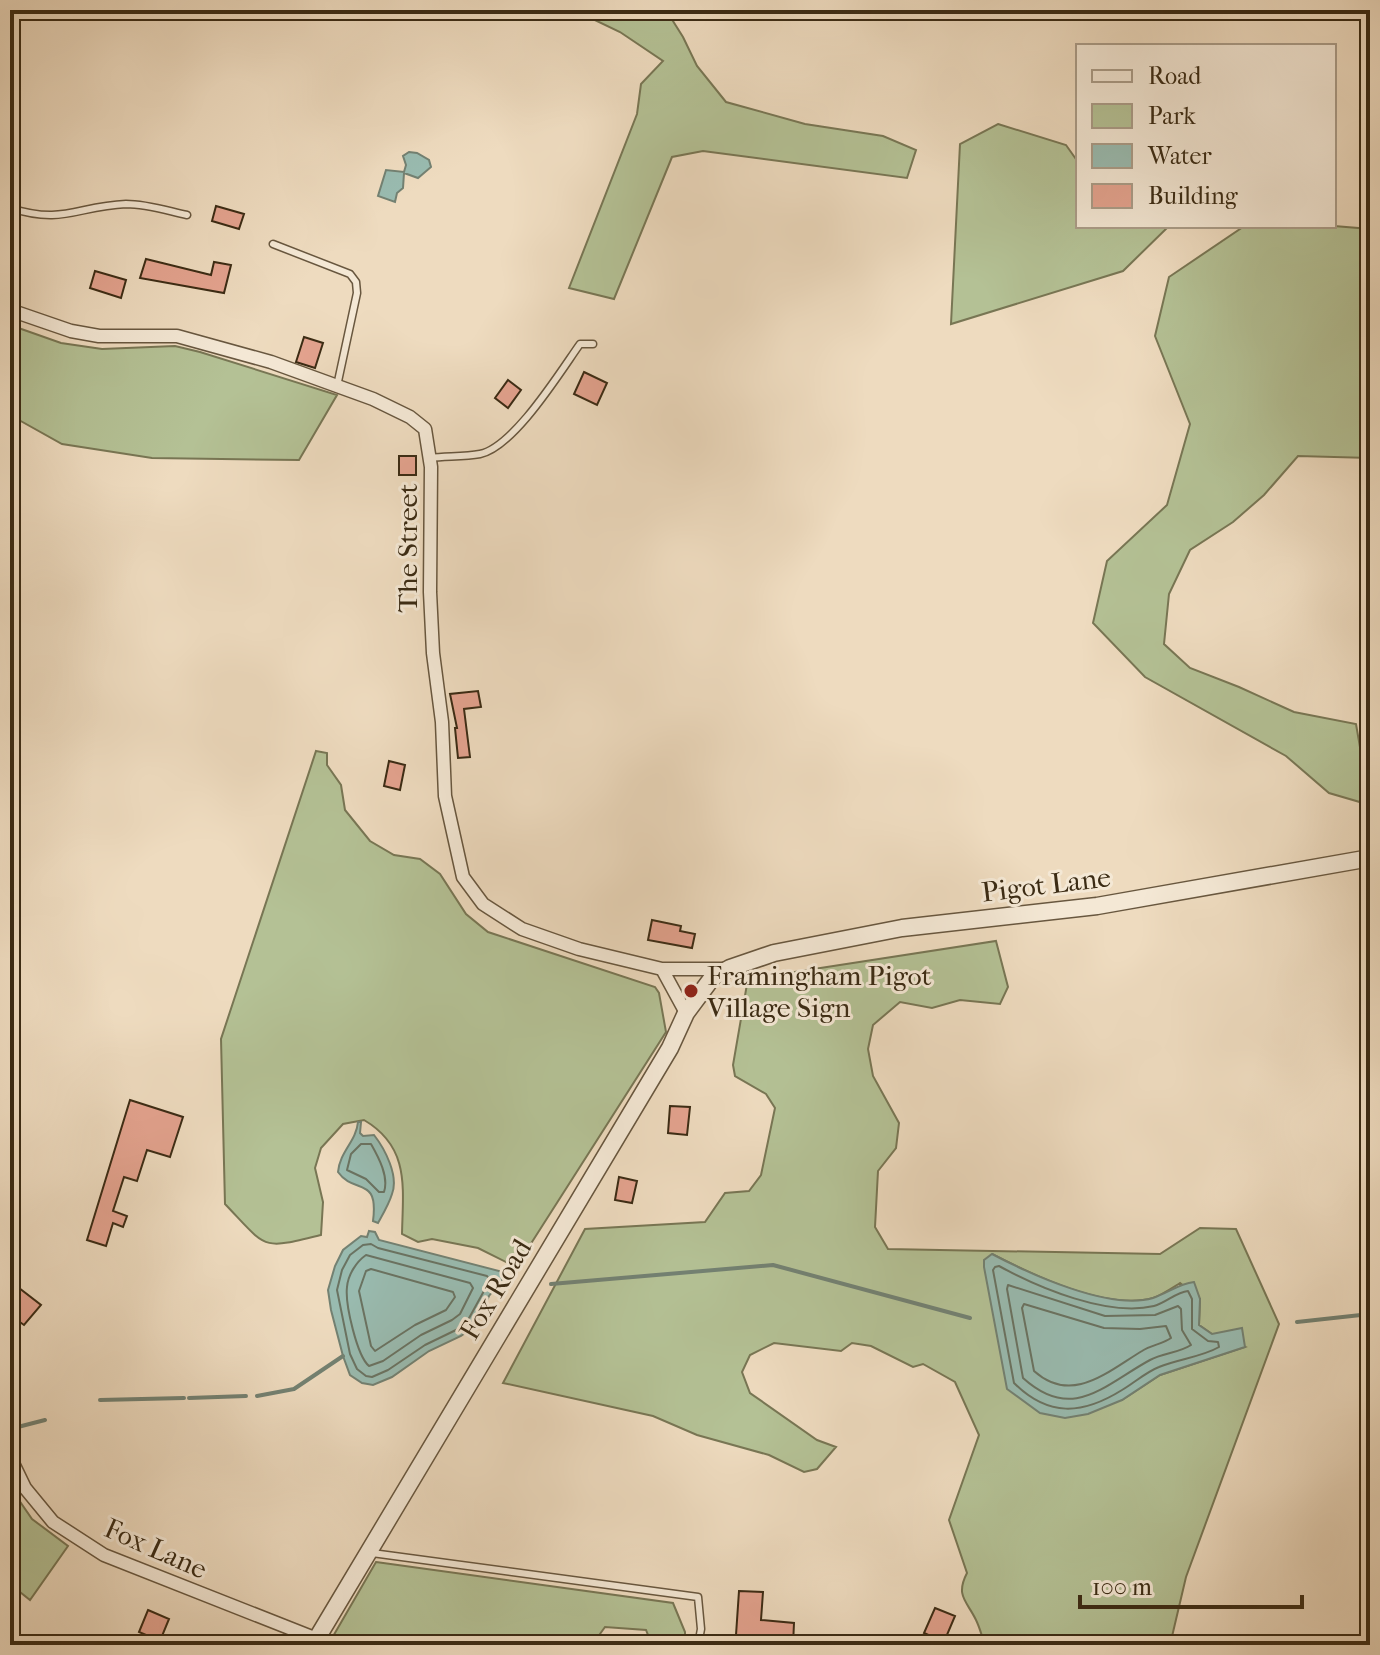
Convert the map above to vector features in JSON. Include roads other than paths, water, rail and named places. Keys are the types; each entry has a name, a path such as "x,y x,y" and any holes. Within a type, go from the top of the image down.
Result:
{"street":[{"name":"The Street","path":"10,310 45,324 99,336 177,336 271,362 410,417 425,429 430,458 433,653 442,722 445,796 463,877 483,904 522,929 579,949 662,969 730,968"},
{"name":"Pigot Lane","path":"730,968 774,953 902,928 1097,906 1370,858"},
{"name":"Fox Road","path":"315,1642 670,1048 686,1013 712,978 730,968"},
{"path":"662,969 686,1013"},
{"name":"Fox Lane","path":"10,1457 25,1488 53,1522 104,1555 315,1642"}],"lane":[{"path":"10,208 31,215 57,217 136,204 187,215"},
{"path":"273,244 350,274 356,282 357,293 337,386"},
{"path":"430,458 483,454 502,442 518,429 580,344 593,344"},
{"path":"368,1552 698,1597 701,1629 698,1645"}],"water":[{"path":"409,152 429,160 431,167 418,178 404,173 403,188 397,193 395,202 378,196 386,170 404,172 406,165 403,156"},
{"path":"358,1122 361,1122 360,1133 363,1136 374,1135 378,1141 394,1179 388,1205 378,1223 373,1221 374,1207 369,1191 344,1179 338,1172"},
{"path":"369,1231 375,1232 379,1240 503,1272 504,1277 489,1296 475,1326 429,1351 392,1377 373,1385 362,1383 350,1375 328,1290 343,1250 361,1236 367,1237"},
{"path":"992,1254 1048,1280 1115,1299 1135,1301 1153,1298 1194,1282 1200,1299 1199,1325 1212,1334 1242,1328 1245,1347 1160,1375 1122,1400 1088,1414 1065,1418 1040,1413 1007,1389 984,1267 984,1260"}],"waterway":[{"path":"551,1284 773,1265 970,1318"},
{"path":"1297,1322 1370,1314"},
{"path":"257,1396 294,1389 343,1356"},
{"path":"189,1398 246,1396"},
{"path":"100,1400 184,1398"},
{"path":"10,1429 45,1420"}],"place":[{"name":"Framingham Pigot Village Sign","path":"691,991"}]}
